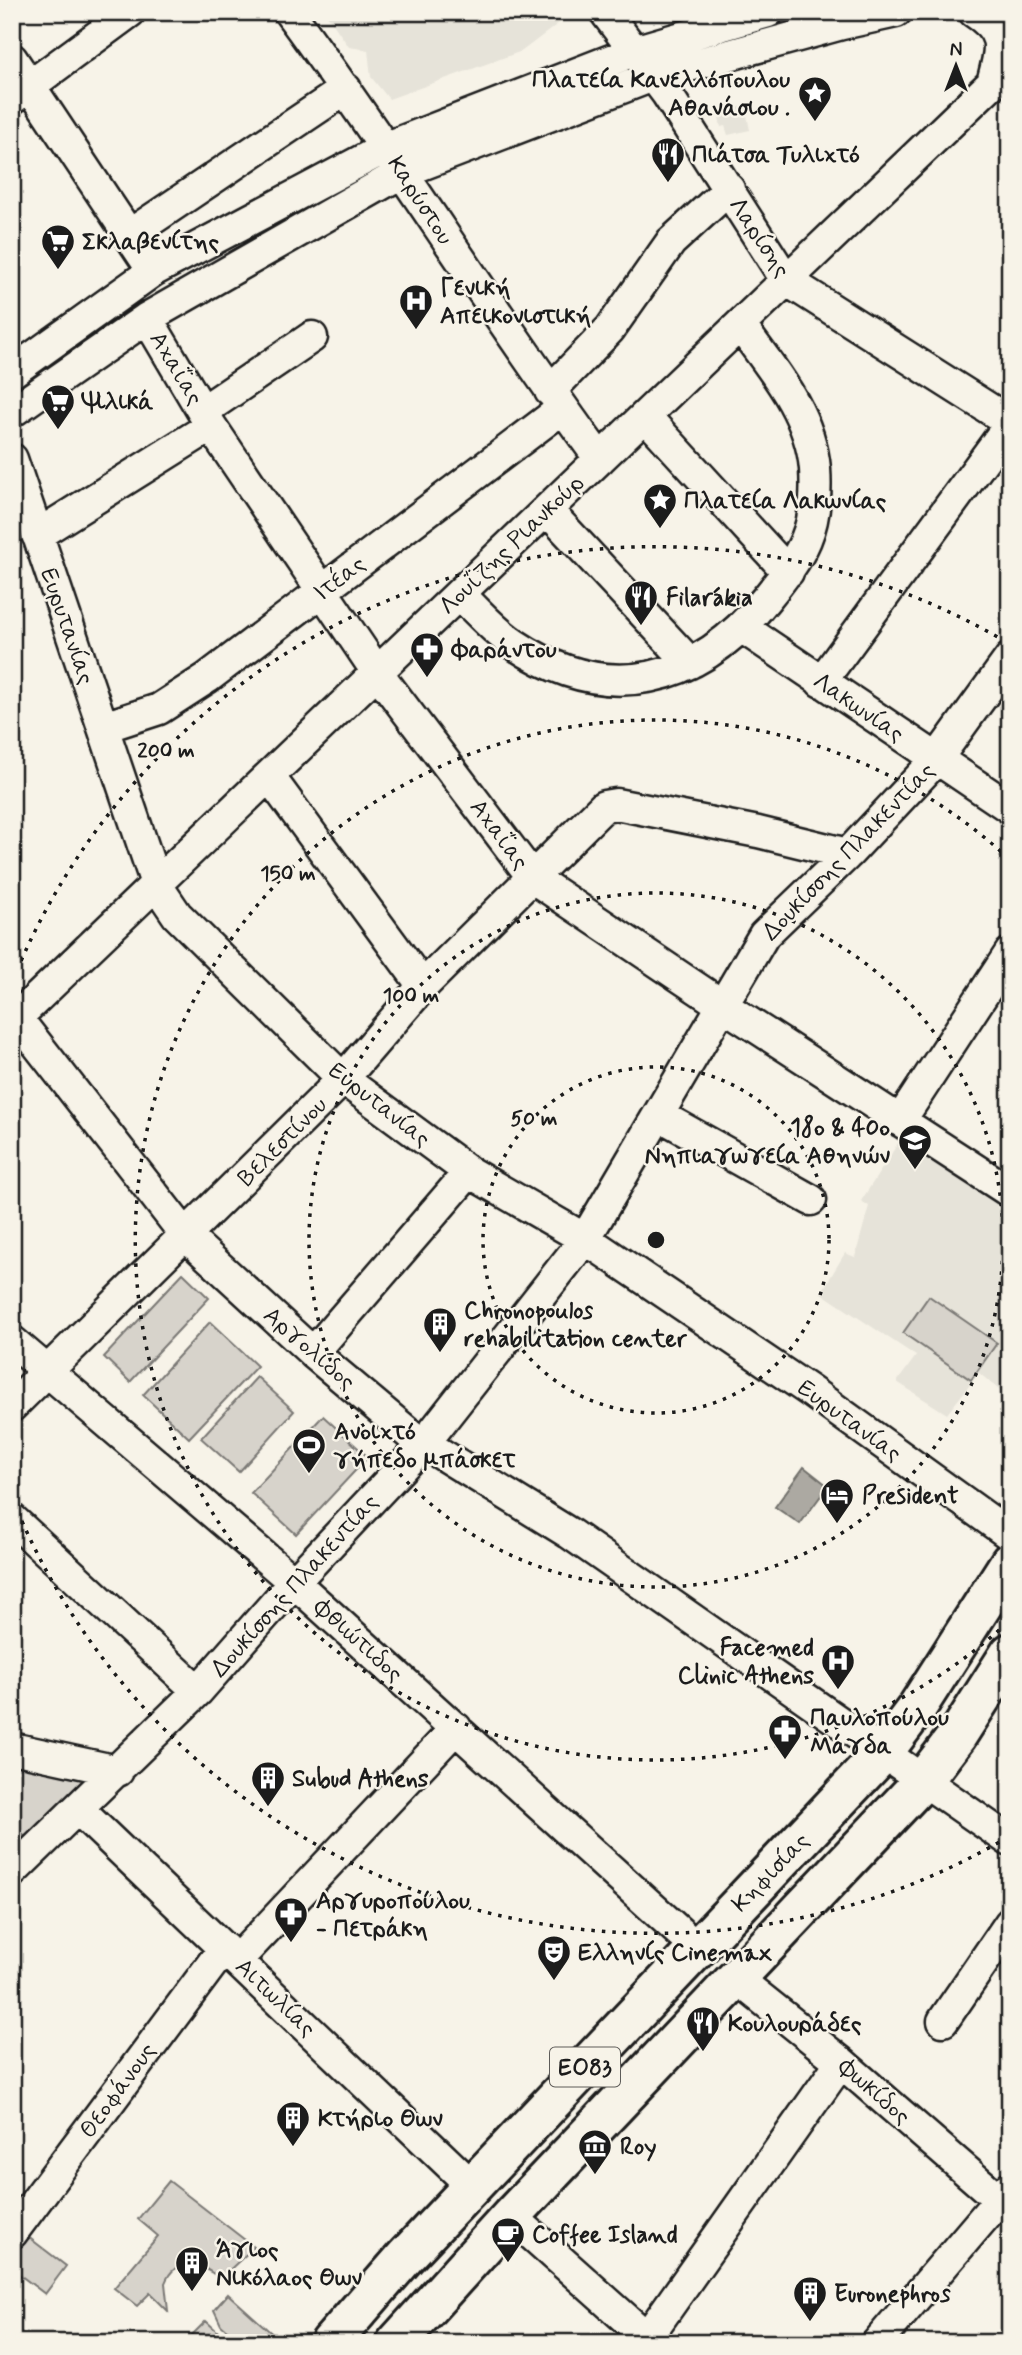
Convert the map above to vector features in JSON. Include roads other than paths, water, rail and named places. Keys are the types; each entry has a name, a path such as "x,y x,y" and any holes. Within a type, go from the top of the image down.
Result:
{"main road":[{"name":"Κηφισίας","path":"330,2343 472,2186 882,1754 916,1709 1010,1562"},
{"name":"Κηφισίας","path":"396,2343 511,2216 922,1782 957,1736 1010,1653"}],"street":[{"path":"21,92 130,12"},
{"name":"Καρύστου","path":"289,12 387,147 556,399 600,458"},
{"name":"Λαρίσης","path":"605,12 653,76 729,189 786,281 1010,423"},
{"path":"12,372 153,271 387,147 634,51 768,12"},
{"path":"12,412 147,318 403,172 653,76 896,12"},
{"path":"974,12 989,22 998,35 1001,74"},
{"path":"12,59 21,92 130,235 153,271"},
{"name":"Λουΐζης Ριανκούρ","path":"13,1018 1001,74"},
{"path":"130,235 346,89"},
{"name":"Ιτέας","path":"104,727 159,709 259,641 556,399 610,329 671,242 729,189"},
{"name":"Αχαΐας","path":"147,318 207,418 377,672 533,878 900,1121 1006,1182"},
{"path":"459,594 513,644 556,666 593,676 639,681 664,676 702,657 743,628 788,572 806,544 815,513 815,467 793,398 740,325"},
{"path":"37,535 207,418 312,337"},
{"path":"645,416 788,572"},
{"path":"821,682 1010,423"},
{"name":"Ευρυτανίας","path":"12,459 156,884 177,915 343,1079 470,1172 585,1239 810,1391 1010,1535"},
{"path":"547,510 702,657"},
{"name":"Λακωνίας","path":"743,628 1010,808"},
{"name":"Δουκίσσης Πλακεντίας","path":"18,1855 78,1810 198,1691 294,1582 423,1445 585,1239 764,935 848,854 936,760 1010,658"},
{"path":"269,776 424,986"},
{"name":"Βελεστίνου","path":"12,1406 46,1370 187,1237 343,1079 424,986 594,813 604,806 616,804 758,832 848,854"},
{"path":"900,1121 1010,953"},
{"name":"Αργολίδος","path":"13,1018 187,1237 313,1353 423,1445 569,1533 1010,1841"},
{"path":"659,1115 811,1200"},
{"path":"313,1353 470,1172"},
{"name":"Φθιώτιδος","path":"12,1342 294,1582 697,1948"},
{"path":"12,1519 198,1691"},
{"name":"Θεοφάνους","path":"12,2233 230,1954 456,1728"},
{"path":"12,1748 118,1771"},
{"name":"Αιτωλίας","path":"78,1810 472,2186"},
{"path":"943,2021 1010,1923"},
{"name":"Φωκίδος","path":"736,1978 1006,2198"},
{"path":"511,2216 648,2341 841,2062"},
{"path":"877,2343 1006,2198"}],"place":[{"name":"Πλατεία Κανελλόπουλου Αθανάσιου .","path":"815,123"},
{"name":"Πιάτσα Τυλιχτό","path":"668,184"},
{"name":"Σκλαβενίτης","path":"58,271"},
{"name":"Γενική Απεικονιστική","path":"416,331"},
{"name":"Ψιλικά","path":"58,431"},
{"name":"Πλατεία Λακωνίας","path":"660,530"},
{"name":"Filarákia","path":"641,627"},
{"name":"Φαράντου","path":"427,679"},
{"name":"18ο & 40ο Νηπιαγωγεία Αθηνών","path":"915,1171"},
{"name":"Chronopoulos rehabilitation center","path":"440,1354"},
{"name":"Ανοιχτό γήπεδο μπάσκετ","path":"309,1475"},
{"name":"President","path":"837,1525"},
{"name":"Facemed Clinic Athens","path":"838,1691"},
{"name":"Παυλοπούλου Μάγδα","path":"785,1761"},
{"name":"Subud Athens","path":"268,1808"},
{"name":"Αργυροπούλου - Πετράκη","path":"291,1944"},
{"name":"Ελληνίς Cinemax","path":"554,1982"},
{"name":"Κουλουράδες","path":"703,2053"},
{"name":"Κτήριο Θων","path":"293,2148"},
{"name":"Roy","path":"595,2176"},
{"name":"Coffee Island","path":"508,2264"},
{"name":"Άγιος Νικόλαος Θων","path":"192,2293"},
{"name":"Euronephros","path":"810,2323"}]}
